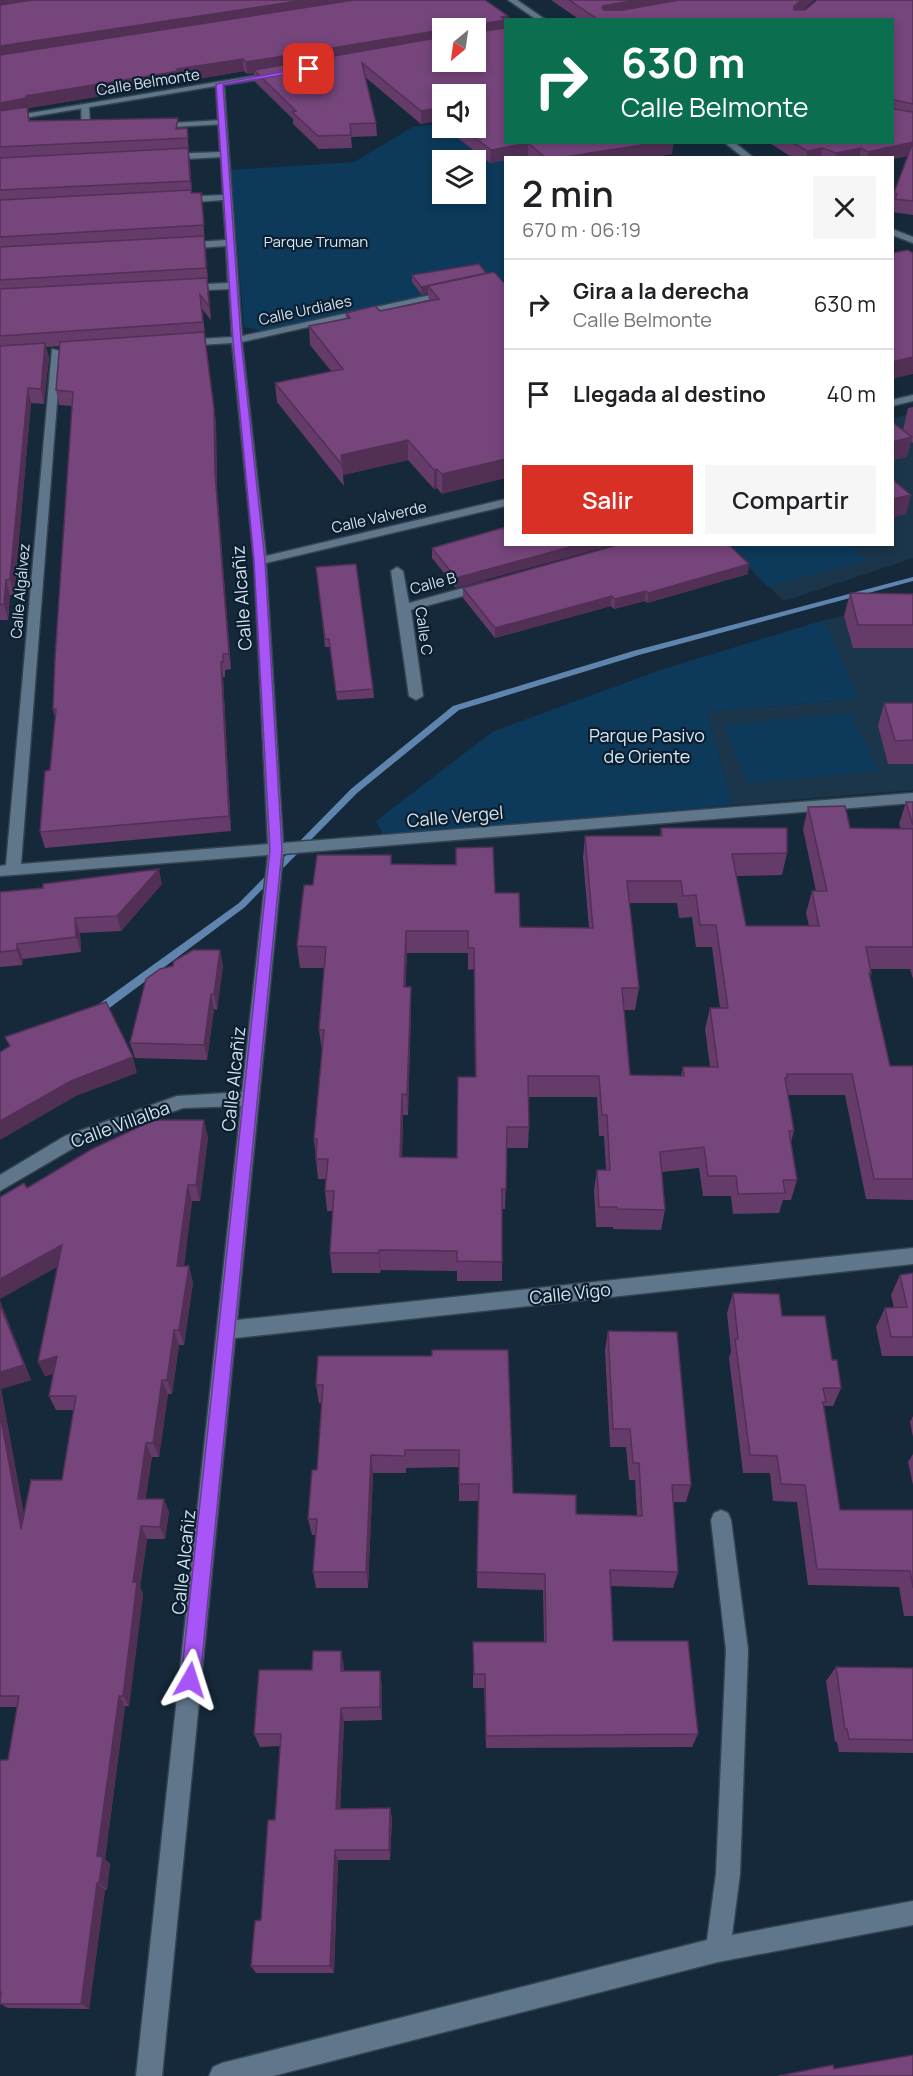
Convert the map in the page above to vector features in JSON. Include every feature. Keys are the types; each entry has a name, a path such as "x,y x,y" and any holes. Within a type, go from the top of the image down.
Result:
{"street":[{"path":"512,0 540,18"},
{"name":"Calle Belmonte","path":"0,120 290,72"},
{"name":"Calle Alcañiz","path":"149,2076 276,850 260,561 237,340 220,84"},
{"path":"85,106 86,130 109,128"},
{"path":"143,127 222,122"},
{"path":"731,144 747,156"},
{"path":"153,158 224,154"},
{"path":"167,200 226,197"},
{"path":"894,233 913,240"},
{"path":"172,246 230,243"},
{"path":"175,289 233,285"},
{"name":"Calle Urdiales","path":"169,344 237,340 459,292"},
{"name":"Calle Algálvez","path":"7,870 56,352"},
{"path":"894,403 913,398"},
{"name":"Calle Valverde","path":"260,561 504,502"},
{"name":"Calle C","path":"397,571 416,696"},
{"name":"Calle B","path":"404,608 496,583"},
{"name":"Calle Vergel","path":"7,870 913,798"},
{"name":"Calle Villalba","path":"0,1184 71,1141 183,1101 251,1099"},
{"name":"Calle Vigo","path":"227,1330 913,1256"},
{"path":"718,1950 728,1874 737,1650 721,1520"},
{"path":"222,2076 718,1950 913,1913"}],"shaded area":[{"path":"913,413 913,558 784,601 727,546 894,546 894,418"},
{"path":"913,602 913,790 733,805 707,712 858,699 824,620"}],"green space":[{"name":"Parque Truman","path":"432,124 432,138 486,138 486,133 504,141 504,144 574,147 531,156 504,156 504,279 261,331 244,327 231,170 354,162 413,127"},
{"path":"736,546 852,546 868,560 768,587 730,548"},
{"name":"Parque Pasivo de Oriente","path":"824,620 859,699 707,712 733,805 384,836 376,821 492,732 660,670"},
{"path":"850,713 879,771 747,783 723,725"}],"building":[{"path":"32,0 305,0 0,46 0,5"},
{"path":"354,0 485,0 508,16 501,17 504,20 486,23 486,18 432,18 432,32 246,62 243,59 177,69 179,71 26,96 26,98 0,103 0,55"},
{"path":"569,0 636,0 602,8 604,10 623,10 679,0 802,0 794,6 794,10 805,10 817,0 913,0 913,104 894,101 894,18 596,18"},
{"path":"504,28 504,144 523,144 491,150 475,138 486,138 486,84 432,84 432,109 421,111 362,63 376,123 350,124 351,135 318,136 292,112 296,111 254,70 432,39 432,72 486,72 486,31"},
{"path":"27,107 29,121 178,118 176,129 187,128 188,138 0,147 0,111"},
{"path":"894,109 913,112 913,142 868,152 861,148 836,153 822,148 807,151 795,144 894,144"},
{"path":"913,142 913,201 895,199 897,194 894,193"},
{"path":"529,144 648,144 571,156 544,156"},
{"path":"188,148 190,181 0,190 0,158"},
{"path":"191,190 191,193 201,193 204,225 0,237 0,200"},
{"path":"204,236 206,268 0,280 0,247"},
{"path":"908,250 913,253 913,357 894,362 894,253"},
{"path":"479,264 486,273 421,287 412,275"},
{"path":"494,272 504,283 504,459 442,474 437,469 434,470 408,440 341,455 343,466 275,383 343,369 309,326 350,318 346,313 375,306 380,311 439,299 428,286"},
{"path":"207,278 209,306 200,295 203,322 0,336 0,289"},
{"path":"204,332 214,409 215,473 229,654 223,654 223,662 221,662 229,816 40,832 45,771 50,770 56,709 53,709 55,658 73,392 56,390 60,342"},
{"path":"45,343 41,389 28,388 10,579 6,580 4,604 0,605 0,346"},
{"path":"894,424 912,437 894,442"},
{"path":"894,481 911,495 894,499"},
{"path":"504,528 504,546 574,546 456,578 432,548"},
{"path":"614,546 730,546 749,564 648,593 646,591 615,599 612,596 495,628 463,588"},
{"path":"356,564 373,689 336,692 329,639 325,639 316,567"},
{"path":"850,593 913,594 913,625 858,625"},
{"path":"884,703 913,703 913,740 895,741"},
{"path":"906,802 913,802 913,825"},
{"path":"845,806 850,828 913,829 913,947 866,947 871,973 869,973 890,1066 913,1066 913,1179 874,1179 852,1074 787,1074 785,1078 794,1131 789,1131 797,1180 783,1180 785,1193 738,1194 736,1176 708,1176 704,1147 660,1152 665,1210 599,1207 597,1170 610,1170 607,1115 602,1115 599,1076 528,1076 529,1127 507,1127 506,1189 502,1189 502,1262 457,1261 457,1251 379,1250 379,1253 330,1253 334,1191 325,1191 328,1159 316,1159 317,1139 314,1139 324,1030 319,1030 326,947 297,946 304,885 313,885 317,855 391,855 391,864 456,865 456,848 493,847 495,893 519,893 520,927 593,928 585,836 662,836 661,828 787,828 787,853 732,854 746,926 819,926 812,891 827,891 808,807","holes":["627,881 681,881 683,896 696,895 700,925 716,925 728,1008 710,1008 718,1067 683,1067 684,1076 630,1075 622,988 639,988","406,931 468,931 468,948 474,948 476,1077 458,1077 457,1158 400,1157 402,1094 407,1095 411,987 404,987"]},
{"path":"159,869 117,916 75,918 76,937 17,944 17,950 0,952 0,892 43,888 43,884"},
{"path":"193,950 220,950 204,1045 130,1043 146,979 160,969 173,966 174,961"},
{"path":"106,1002 133,1057 71,1081 0,1121 0,1052 10,1046 5,1037"},
{"path":"154,1120 204,1120 196,1185 188,1185 177,1266 189,1266 179,1330 174,1330 167,1380 162,1380 153,1443 146,1443 138,1499 164,1499 160,1527 141,1526 133,1582 137,1582 123,1696 119,1696 97,1856 103,1857 99,1883 97,1883 81,2004 0,2004 0,1760 8,1760 19,1696 0,1696 0,1414 21,1529 31,1480 62,1480 76,1396 49,1396 57,1356 38,1362 62,1245 0,1279 0,1197 24,1183 27,1188 92,1149"},
{"path":"913,1273 913,1337 891,1337 885,1308 907,1307 900,1275"},
{"path":"733,1293 779,1294 782,1316 825,1316 832,1360 837,1360 841,1388 823,1388 826,1402 823,1402 840,1510 913,1510 913,1588 910,1571 817,1569 805,1485 781,1484 777,1456 750,1455 735,1339 738,1339"},
{"path":"0,1305 24,1365 0,1372"},
{"path":"608,1331 677,1332 691,1485 672,1485 678,1572 610,1570 613,1641 688,1641 698,1734 486,1736 485,1674 474,1674 473,1642 546,1642 545,1574 477,1572 479,1484 459,1484 459,1450 405,1450 405,1456 371,1455 366,1572 313,1572 317,1519 308,1519 312,1470 317,1470 323,1385 316,1385 318,1356 432,1356 432,1350 508,1350 513,1493 576,1495 576,1514 642,1516 639,1463 633,1463 630,1429 613,1429"},
{"path":"313,1651 341,1651 341,1671 380,1671 380,1707 341,1708 336,1809 390,1808 389,1850 335,1850 330,1966 251,1966 255,1921 261,1920 268,1820 275,1820 281,1734 254,1734 259,1670 312,1670"},
{"path":"836,1667 913,1668 913,1740 849,1739 847,1729 845,1729"},
{"path":"913,2055 913,2076 778,2076 833,2065 834,2069"}],"waterway":[{"path":"96,1012 242,905 354,791 456,708 636,653 913,579"}],"route":[{"path":"190,1680 276,850 260,561 237,340 220,84 309,69"}]}
